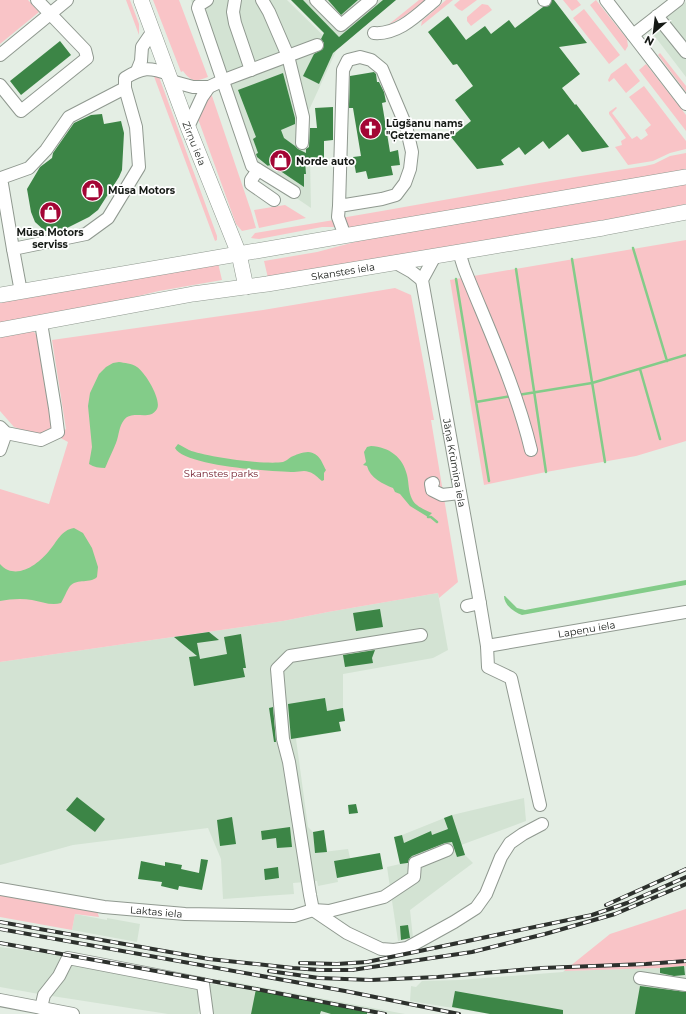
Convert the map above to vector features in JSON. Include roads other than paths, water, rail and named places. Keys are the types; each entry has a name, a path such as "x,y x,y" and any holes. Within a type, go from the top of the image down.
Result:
{"main road":[{"name":"Zirņu iela","path":"141,0 188,127 239,254 246,287"},
{"path":"0,295 686,177"},
{"name":"Skanstes iela","path":"0,330 193,294 228,288 246,287 435,256 603,228 686,212"}],"street":[{"path":"0,85 22,111 87,58 85,50 37,0"},
{"path":"0,55 66,0"},
{"path":"207,0 199,5 198,8 224,80 252,166 294,192"},
{"path":"235,0 233,12 235,23 251,70"},
{"path":"262,0 269,12 288,56 303,117 302,143"},
{"path":"316,0 342,25 367,1"},
{"path":"374,33 388,33 409,21 435,0"},
{"path":"606,0 686,104"},
{"path":"633,35 678,0"},
{"path":"659,14 686,44"},
{"path":"659,14 686,52"},
{"path":"137,71 141,61 142,48 153,31"},
{"path":"14,249 86,234 108,218 139,167 136,127 125,88 125,78 137,71 149,69 193,87 209,87 317,45"},
{"path":"338,206 382,199 396,195 405,183 410,169 412,152 406,126 382,69 371,60 360,57 348,60 343,70 338,206 338,217 345,236"},
{"path":"188,127 202,97 209,87"},
{"path":"21,292 0,178 29,168 46,150 69,117 125,88"},
{"path":"258,170 251,180 251,184 274,200"},
{"path":"459,252 463,266 512,387 531,450"},
{"path":"396,262 422,280 435,256"},
{"name":"Jāņa Krūmiņa iela","path":"422,280 480,603 487,646 488,667 511,678 540,805"},
{"path":"0,450 3,430 42,440 58,432 41,323"},
{"path":"433,483 431,484 432,490 442,495 460,493"},
{"path":"467,606 480,603"},
{"name":"Lapeņu iela","path":"487,646 686,612"},
{"path":"421,635 290,656 277,668 284,739 313,910 347,933 381,949 394,950 407,948 476,908 486,894 501,857 510,843 542,824"},
{"name":"Laktas iela","path":"0,889 104,907 185,914 294,916 313,910 329,911 384,897 414,877 415,863 447,850"},
{"path":"42,1008 44,995 59,976 68,958 204,984 207,1014"},
{"path":"640,978 686,985"},
{"path":"0,1000 20,1009 42,1008 73,1014"}],"waterway":[{"path":"633,248 667,361"},
{"path":"572,259 605,462"},
{"path":"516,269 546,472"},
{"path":"456,279 489,481"},
{"path":"518,395 592,383 686,355"},
{"path":"640,369 660,439"},
{"path":"476,402 511,396"},
{"path":"428,517 431,517 437,522"}],"railway":[{"path":"606,905 686,869"},
{"path":"300,963 337,964 367,962 592,915 627,903 686,877"},
{"path":"0,922 209,959 293,968 352,970 472,952 545,934 615,914 686,884"},
{"path":"0,929 345,991 459,1014"},
{"path":"0,943 385,1014"},
{"path":"269,971 319,978 371,980 438,977 542,968 686,961"}],"place":[{"name":"Lūgšanu nams \"Ģetzemane\"","path":"371,129"},
{"name":"Norde auto","path":"280,161"},
{"name":"Mūsa Motors","path":"92,190"},
{"name":"Mūsa Motors serviss","path":"50,212"}],"park label":[{"name":"Skanstes parks","path":"221,473"}]}
